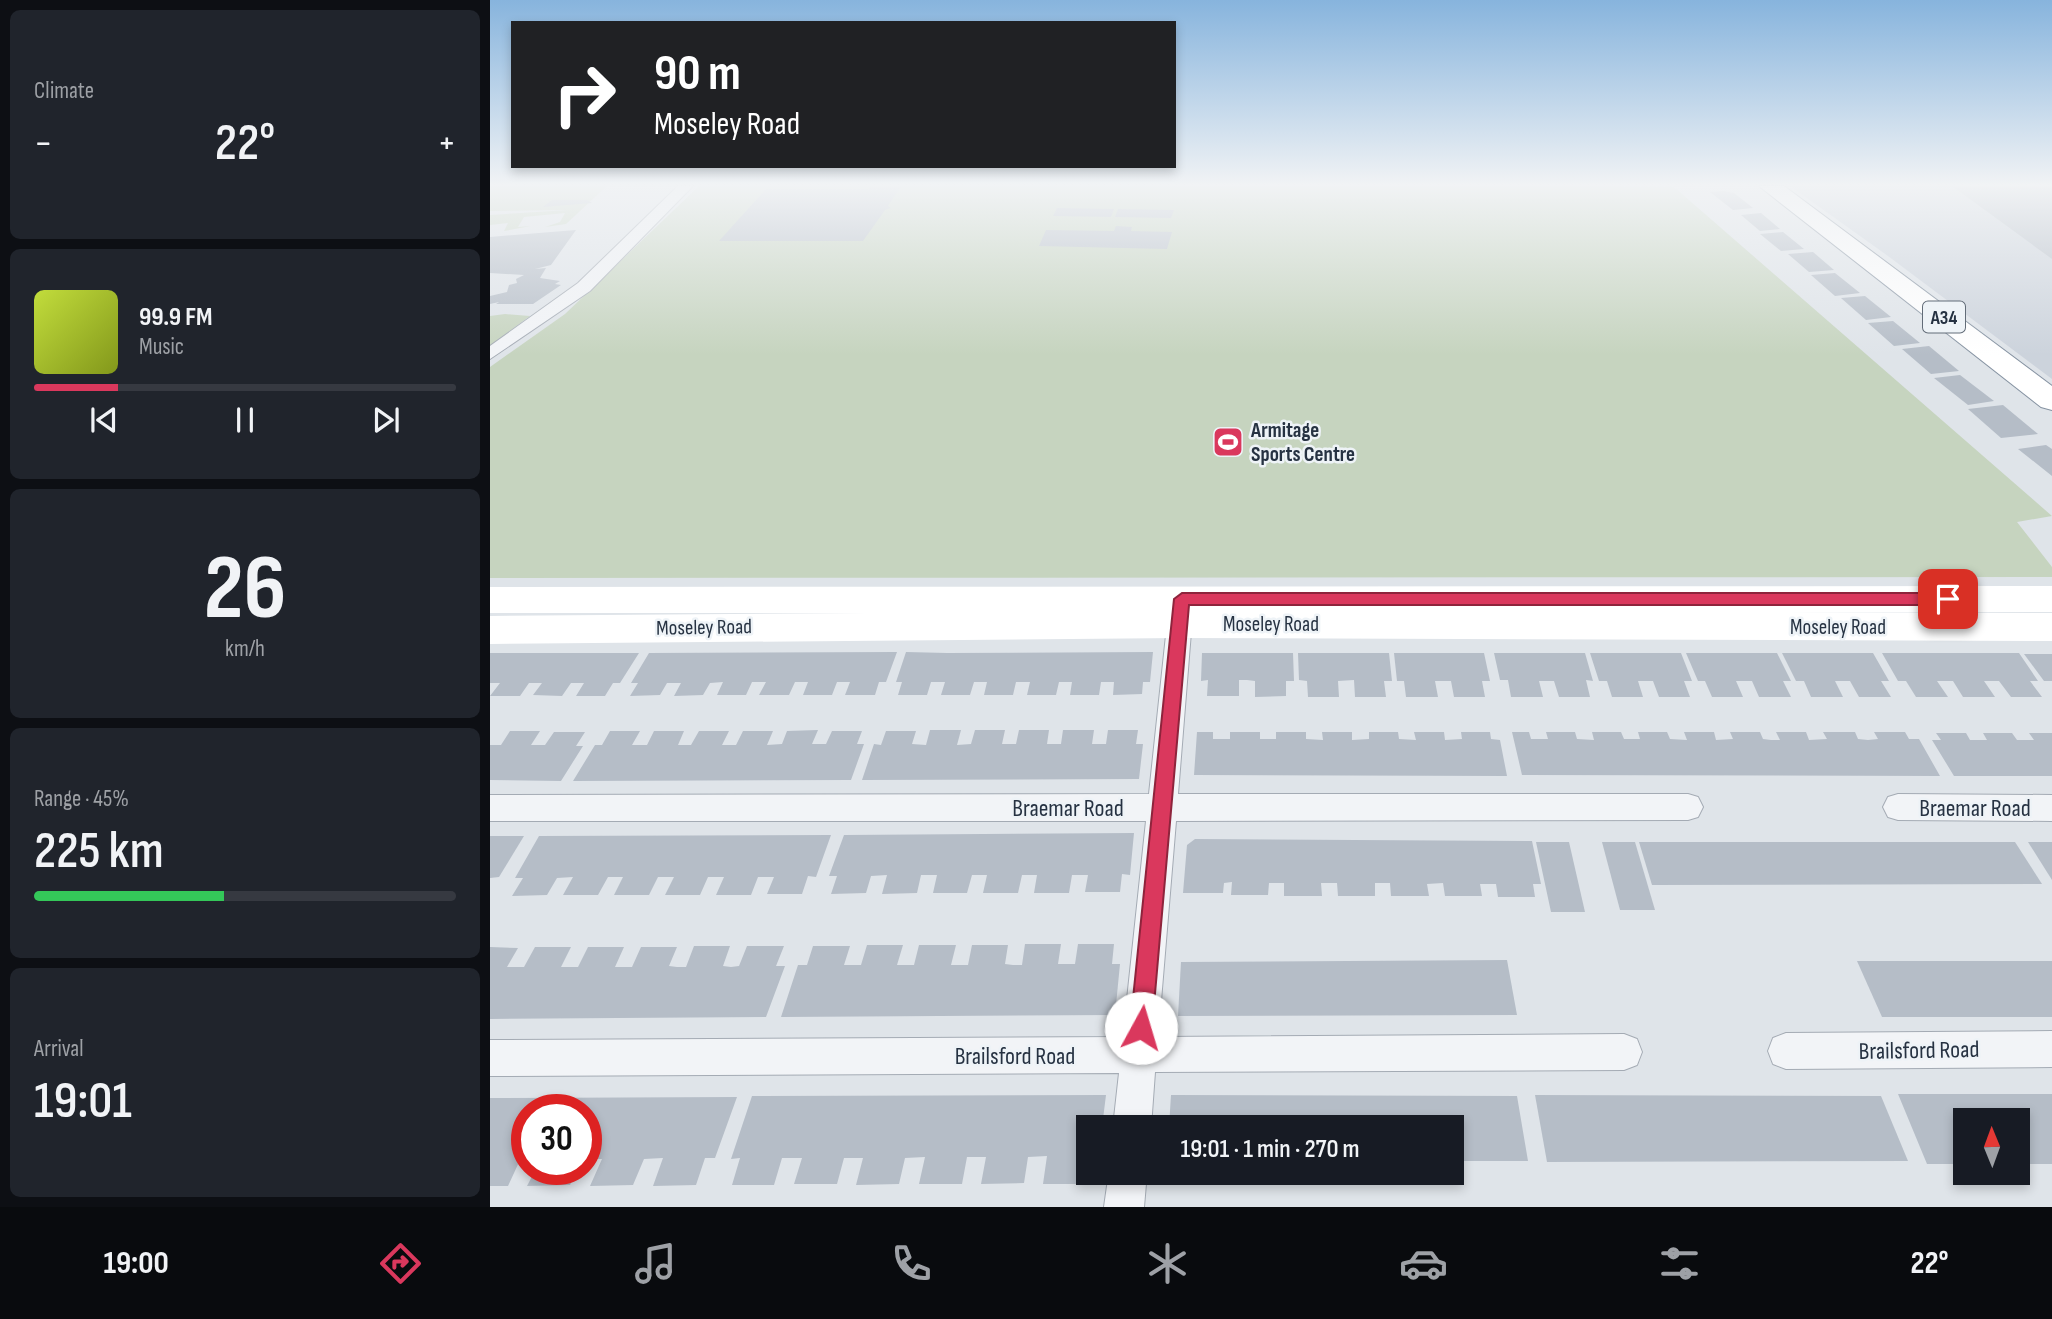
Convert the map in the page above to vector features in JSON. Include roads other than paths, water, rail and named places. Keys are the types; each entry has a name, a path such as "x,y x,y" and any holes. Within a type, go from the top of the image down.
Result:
{"highway":[{"name":"A34","path":"1844,242 2052,401"}],"main road":[{"name":"Moseley Road","path":"490,630 1180,611 2052,599"},
{"name":"Moseley Road","path":"490,600 2052,627"}],"street":[{"path":"490,354 584,287 629,242"},
{"path":"1133,1115 1180,611"},
{"name":"Braemar Road","path":"490,808 1688,807"},
{"name":"Braemar Road","path":"1898,807 2052,808"},
{"name":"Brailsford Road","path":"1786,1051 2052,1049"},
{"name":"Brailsford Road","path":"490,1058 1624,1052"},
{"path":"1124,1207 1127,1185"}],"place":[{"name":"Armitage Sports Centre","path":"1228,442"}]}
